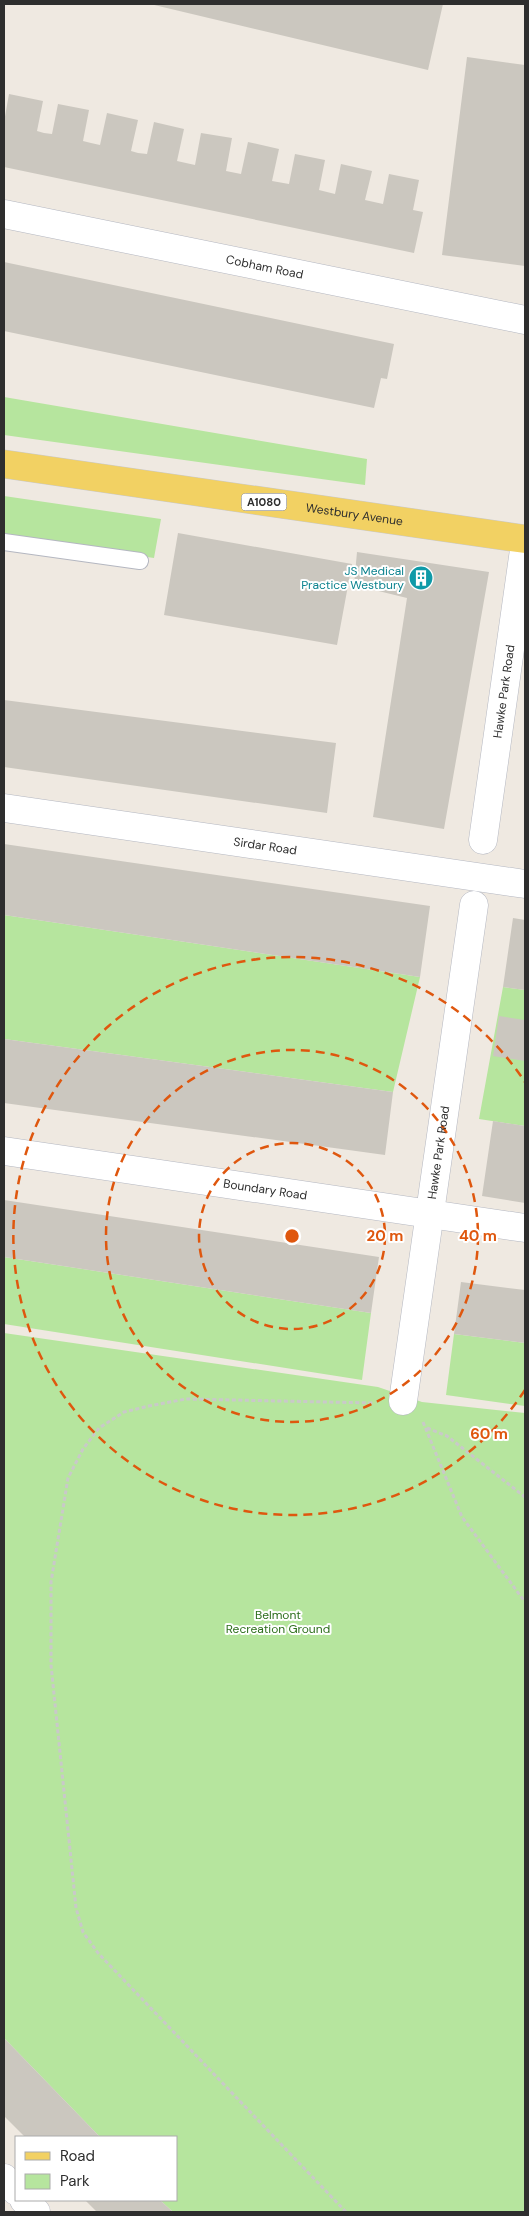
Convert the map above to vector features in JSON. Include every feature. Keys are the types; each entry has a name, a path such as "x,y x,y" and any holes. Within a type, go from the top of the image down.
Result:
{"main road":[{"name":"Westbury Avenue","path":"4,464 525,539"}],"street":[{"name":"Cobham Road","path":"4,214 525,320"},
{"name":"Hawke Park Road","path":"483,840 525,543"},
{"name":"Sirdar Road","path":"4,808 525,884"},
{"name":"Hawke Park Road","path":"403,1401 474,905"},
{"name":"Boundary Road","path":"4,1151 525,1228"},
{"path":"4,2178 15,2190"},
{"path":"25,2201 36,2212"}],"lane":[{"path":"4,542 140,561"}],"path":[{"path":"346,2212 98,1953 83,1932 76,1908 66,1825 51,1665 51,1582 68,1478 83,1449 99,1428 124,1412 186,1399 372,1404 384,1396 403,1401 414,1406 427,1428 462,1517 525,1602"},
{"path":"427,1428 447,1436 525,1497"}],"green space":[{"path":"4,397 367,459 365,485 4,435"},
{"path":"4,496 161,519 154,558 4,536"},
{"path":"4,915 420,977 393,1092 4,1039"},
{"path":"503,987 525,990 525,1126 479,1119"},
{"path":"4,1257 371,1313 362,1380 4,1324"},
{"name":"Belmont Recreation Ground","path":"4,1333 378,1387 422,1402 525,1413 525,2212 173,2212 161,2201 178,2201 178,2136 99,2136 4,2038"},
{"path":"454,1334 525,1343 525,1406 446,1395"}],"building":[{"path":"150,4 443,4 428,70"},
{"path":"467,57 525,65 525,266 442,255"},
{"path":"9,94 43,101 37,131 44,133 52,134 58,104 89,110 83,141 100,145 107,113 138,120 131,151 138,153 147,154 154,122 184,129 177,161 195,165 201,133 232,138 226,171 241,174 248,142 279,149 272,181 289,184 295,154 325,160 319,190 335,194 341,164 372,171 365,200 383,204 389,174 419,180 413,210 423,212 414,253 4,167 4,122"},
{"path":"4,262 394,344 387,379 381,378 374,408 4,331"},
{"path":"178,533 352,564 337,645 164,615"},
{"path":"357,552 489,572 444,829 373,817 407,598 354,585"},
{"path":"4,700 336,743 327,813 4,767"},
{"path":"4,844 430,906 420,977 4,915"},
{"path":"513,918 525,920 525,990 503,987"},
{"path":"499,1016 525,1020 525,1061 493,1056"},
{"path":"4,1039 393,1092 385,1155 4,1103"},
{"path":"493,1121 525,1126 525,1203 482,1196"},
{"path":"4,1200 379,1257 371,1313 4,1257"},
{"path":"461,1282 525,1290 525,1343 454,1334"},
{"path":"4,2038 99,2136 24,2136 4,2116"},
{"path":"86,2201 161,2201 173,2212 97,2212"}],"place":[{"name":"JS Medical Practice Westbury","path":"421,578"}]}
